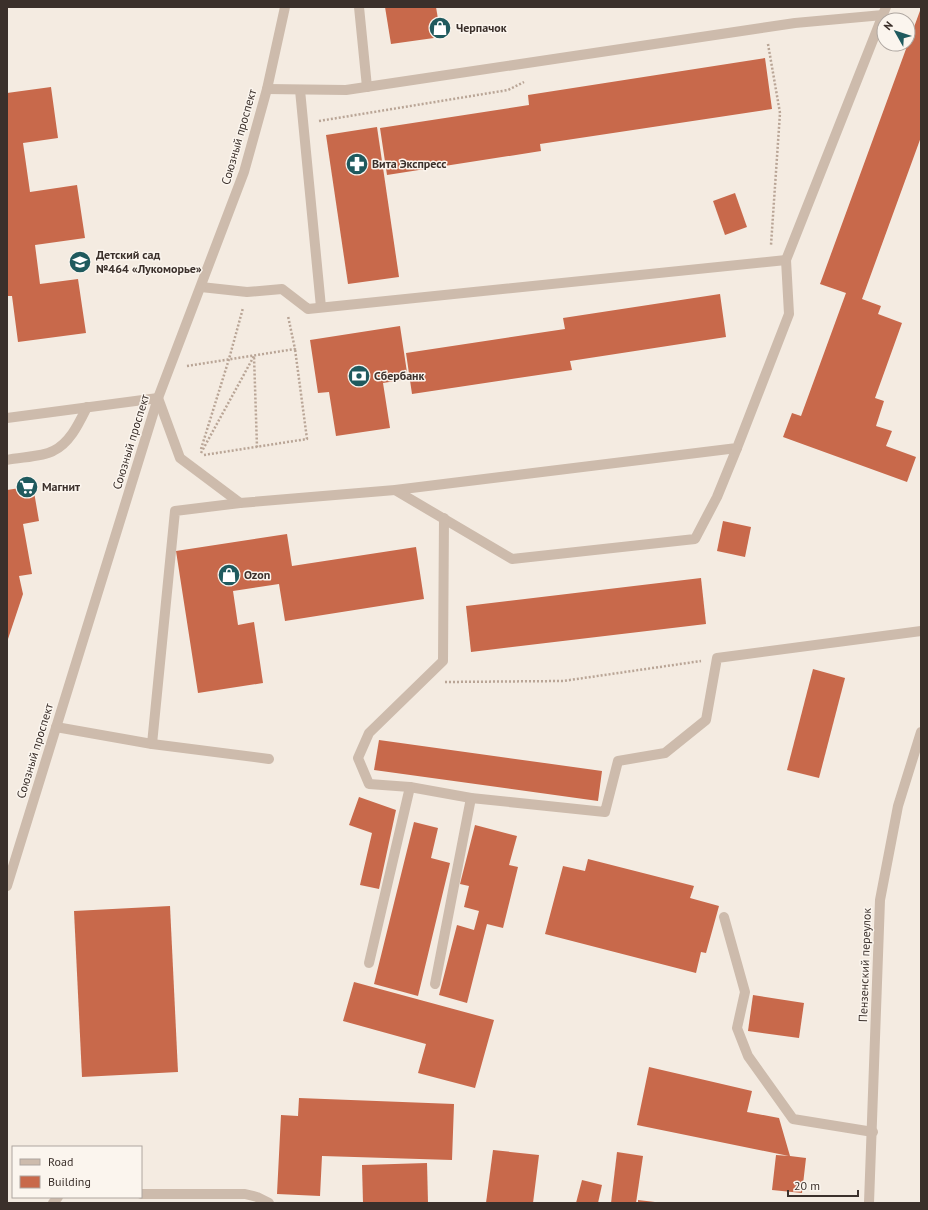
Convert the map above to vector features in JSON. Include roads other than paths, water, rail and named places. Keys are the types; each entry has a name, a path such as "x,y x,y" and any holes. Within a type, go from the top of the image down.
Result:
{"street":[{"name":"Союзный проспект","path":"7,886 158,398 244,172 267,89 285,7"},
{"path":"359,7 367,87"},
{"path":"267,89 346,90 795,22 884,11 786,260 789,314 737,448 716,497 695,539 512,559 395,490"},
{"path":"300,90 321,307"},
{"path":"201,287 247,292 282,289 308,309 786,260"},
{"path":"7,418 158,398 180,458 240,503"},
{"path":"7,460 52,452 61,446 75,430 87,408"},
{"path":"152,744 175,511 240,503 395,490 737,448"},
{"path":"444,518 443,661 369,733 358,758 369,784 410,787 470,798 605,812 618,761 665,753 706,720 717,658 921,631"},
{"path":"56,727 152,744 269,759"},
{"name":"Пензенский переулок","path":"869,1203 873,1132 880,900 898,806 921,732"},
{"path":"369,963 410,787"},
{"path":"435,984 470,798"},
{"path":"724,916 745,992 737,1028 748,1056 793,1119 873,1132"},
{"path":"142,1194 245,1194 257,1197 269,1203"}],"place":[{"name":"Черпачок","path":"440,28"},
{"name":"Вита Экспресс","path":"357,164"},
{"name":"Детский сад №464 «Лукоморье»","path":"80,262"},
{"name":"Сбербанк","path":"359,376"},
{"name":"Магнит","path":"27,487"},
{"name":"Ozon","path":"229,575"}]}
